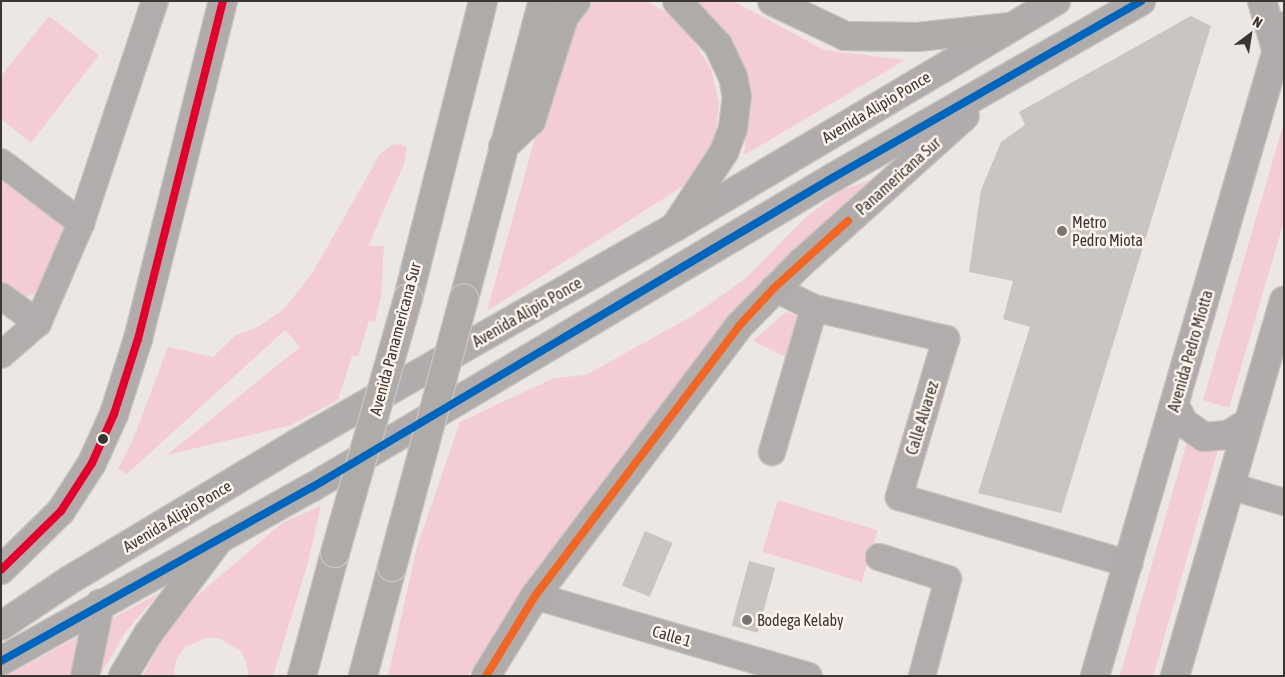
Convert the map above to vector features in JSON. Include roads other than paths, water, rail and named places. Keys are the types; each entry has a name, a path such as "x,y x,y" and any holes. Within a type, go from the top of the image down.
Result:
{"highway":[{"name":"Avenida Panamericana Sur","path":"302,676 408,298 483,1"},
{"path":"363,676 543,1"},
{"path":"503,147 531,122 564,17 576,1"},
{"path":"675,227 724,152 733,128 737,97 733,77 718,45 677,1"},
{"path":"772,1 845,36 918,37 1010,27"},
{"path":"124,676 148,634 220,538"}],"main road":[{"path":"1,570 61,511 92,463 114,414 138,339 223,1"},
{"name":"Avenida Alipio Ponce","path":"1,626 68,581 279,454 675,227 1056,1"},
{"path":"1,661 100,604 311,488 834,177 1002,83 1141,1"},
{"path":"1262,1 1277,53"},
{"name":"Avenida Pedro Miotta","path":"1096,676 1284,26"},
{"name":"Panamericana Sur","path":"486,676 535,596 739,326 774,288 1002,83"},
{"path":"1175,676 1284,301"},
{"path":"1174,406 1184,423 1204,437 1228,435 1247,423"},
{"path":"85,676 100,604"}],"street":[{"path":"1,355 38,323 81,223 155,1"},
{"path":"1,162 81,223"},
{"path":"772,452 814,308 774,288"},
{"path":"1,296 38,323"},
{"name":"Calle Alvarez","path":"814,308 946,338 898,497 1129,564"},
{"path":"1230,486 1284,502"},
{"path":"879,557 948,579 922,676"},
{"name":"Calle 1","path":"535,596 809,676"}],"place":[{"name":"Metro Pedro Miota","path":"1062,231"},
{"name":"Bodega Kelaby","path":"747,620"}]}
